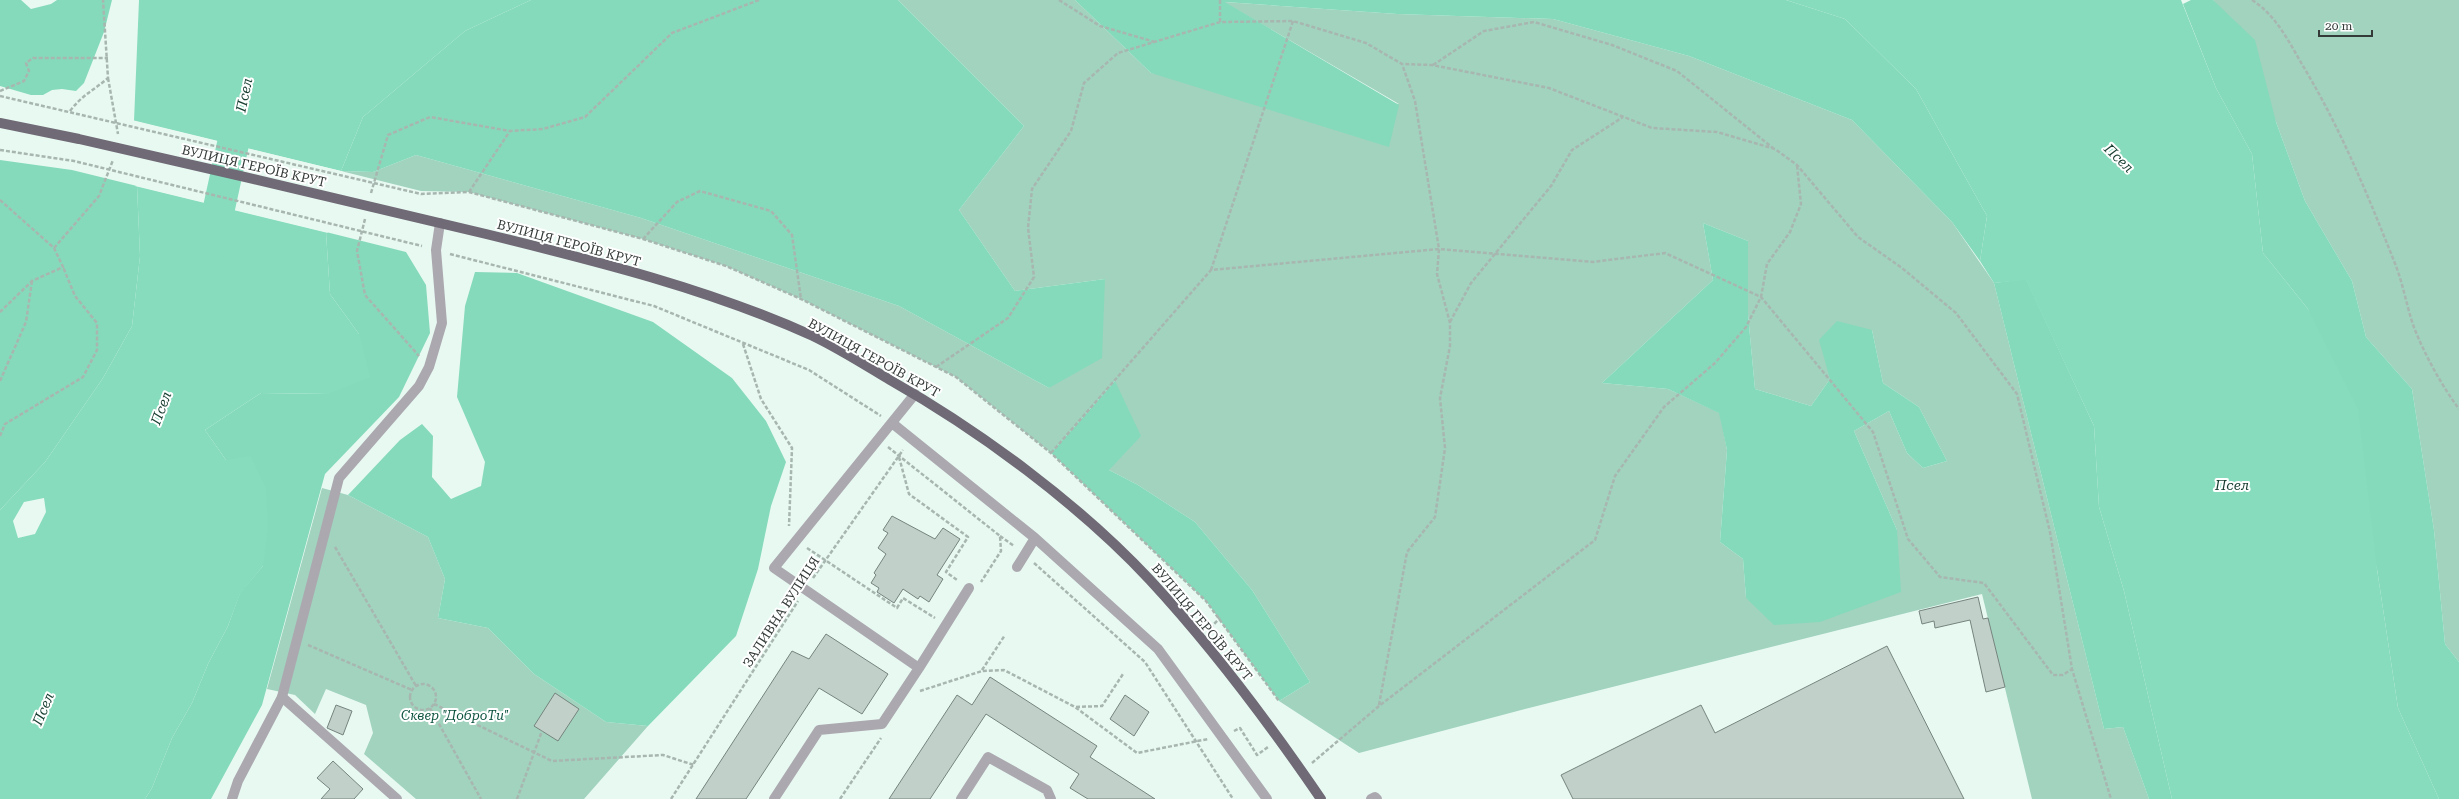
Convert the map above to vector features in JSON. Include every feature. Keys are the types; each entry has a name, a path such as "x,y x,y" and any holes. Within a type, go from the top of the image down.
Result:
{"main road":[{"name":"ВУЛИЦЯ ГЕРОЇВ КРУТ","path":"0,123 79,139 577,256 710,295 815,337 916,394 1001,451 1084,518 1142,572 1201,637 1280,739 1321,799"}],"street":[{"path":"232,799 238,781 282,697 339,478 419,386 429,367 442,323 436,250 440,223"},
{"path":"916,394 774,568 919,668"},
{"path":"892,423 1035,538 1158,649 1267,799"},
{"path":"1017,567 1035,538"},
{"path":"774,799 819,730 882,724 974,587"},
{"path":"282,697 397,799"},
{"path":"962,799 988,757 1047,790 1051,799"},
{"path":"1371,799 1375,797 1377,799"}],"path":[{"path":"103,0 108,58 108,78 118,140"},
{"path":"370,198 388,135 430,117 510,131 543,129 584,117 672,33 759,0"},
{"path":"1059,0 1100,26 1155,42"},
{"path":"1220,0 1220,22"},
{"path":"2252,0 2264,8 2283,32 2323,99 2351,159 2396,268 2415,330 2449,396 2459,409"},
{"path":"936,367 1008,318 1034,277 1028,228 1032,189 1071,131 1084,83 1118,53 1220,22 1293,21 1366,43 1402,64 1432,65 1549,88 1652,128 1716,132 1775,149"},
{"path":"1051,454 1211,270 1293,21"},
{"path":"1432,65 1484,31 1534,22 1612,45 1677,71 1797,165 1858,237 1902,268 1956,314 2016,394 2050,532 2072,669 2111,799"},
{"path":"0,91 24,81 29,71 26,63 33,58 108,58"},
{"path":"1379,706 1397,616 1407,552 1436,518 1445,448 1440,398 1450,346 1450,323 1437,274 1439,249 1415,101 1402,64"},
{"path":"70,111 80,97 108,78"},
{"path":"0,96 70,111 85,116 420,194 469,192 643,239 726,266 801,299 956,377 1051,454 1206,600 1279,701"},
{"path":"1450,323 1472,283 1551,186 1572,150 1623,117"},
{"path":"469,192 510,131"},
{"path":"0,150 74,162 409,241 436,250 654,306 809,370 892,423"},
{"path":"54,248 99,196 116,154"},
{"path":"1302,771 1379,706 1595,540 1615,476 1664,407 1715,362 1746,327 1761,297 1767,264 1790,232 1801,204 1797,165"},
{"path":"643,239 677,202 700,191 771,211 792,234 801,299"},
{"path":"0,200 54,248 75,296 97,324 97,350 83,378 5,424 0,436"},
{"path":"366,213 357,251 365,295 429,367"},
{"path":"1211,270 1439,249 1593,262 1665,253 1761,297 1874,432 1908,539 1940,577 1984,583 2053,675 2063,675 2072,669"},
{"path":"0,312 32,281 63,267"},
{"path":"0,381 26,322 32,281"},
{"path":"743,343 761,399 792,448 789,528"},
{"name":"ЗАЛИВНА ВУЛИЦЯ","path":"671,799 805,589 911,439"},
{"path":"879,440 1025,554 1145,662 1194,742 1233,799"},
{"path":"899,456 909,494 968,537 946,572 959,582 955,588"},
{"path":"326,532 416,686"},
{"path":"974,587 1001,551 1000,536"},
{"path":"797,541 897,608 903,598 936,618"},
{"path":"932,623 940,612"},
{"path":"982,671 1005,635"},
{"path":"296,640 412,690"},
{"path":"916,692 982,671 1004,670 1075,707 1137,753 1222,737"},
{"path":"1075,707 1102,706 1123,674"},
{"path":"425,684 432,688 436,696 434,704 430,708 422,710 414,706 410,699 412,690 416,686 425,684"},
{"path":"434,704 552,761 663,755 694,765"},
{"path":"430,708 481,799"},
{"path":"1240,728 1257,755 1280,739"},
{"path":"517,799 542,731"},
{"path":"840,799 883,734"}],"green space":[{"path":"898,0 1075,0 1151,73 1399,104 1224,2 1397,14 1553,19 1689,56 1852,120 1952,222 1994,283 2104,729 2123,727 2149,799 2032,799 1982,594 1525,709 1359,753 1279,701 1310,682 1252,590 1195,522 1138,485 1109,470 1115,381 1051,453 956,377 801,299 726,266 643,239 469,192 421,191 341,171 373,172 416,155 641,218 899,306 1049,388 1105,279 1015,291 959,210 1024,126","holes":["1703,223 1748,241 1748,315 1755,389 1811,406 1830,379 1872,330 1883,383 1919,407 1947,461 1923,468 1907,453 1889,411 1854,431 1897,530 1746,598 1743,559 1720,542 1727,450 1720,413 1668,389 1602,383 1713,280"]},
{"path":"2213,0 2459,0 2459,662 2445,644 2434,530 2412,389 2366,337 2352,281 2305,201 2276,122"},
{"name":"Сквер \"ДоброТи\"","path":"322,488 348,495 428,537 445,579 438,618 488,628 534,674 606,722 648,726 584,799 416,799 364,754 373,733 366,705 326,689 315,714 295,695 267,689"}],"shaded area":[{"path":"0,0 21,0 31,9 51,4 57,0 112,0 104,32 84,83 76,91 62,89 52,90 43,95 31,95 0,86"},
{"path":"531,0 898,0 1024,126 959,210 1015,291 1105,279 1102,358 1049,388 899,306 641,218 416,155 373,172 341,171 363,117 465,31"},
{"path":"1075,0 1786,0 1845,19 1916,89 1987,216 1980,261 1952,222 1852,120 1689,56 1553,19 1397,14 1225,2 1399,105 1389,147 1151,73"},
{"path":"2191,0 2213,0 2255,40 2276,122 2305,201 2352,281 2366,337 2412,389 2434,530 2445,644 2459,662 2459,799 2439,799 2398,708 2377,569 2308,309 2263,253 2252,154 2216,88 2183,4"},
{"path":"0,160 72,170 137,186 140,256 132,326 103,378 45,462 0,510"},
{"path":"1703,223 1748,241 1748,315 1755,389 1811,406 1830,379 1819,340 1837,321 1872,330 1883,383 1919,407 1947,461 1923,468 1907,453 1889,411 1854,431 1897,530 1901,592 1820,622 1774,625 1746,598 1743,559 1720,542 1727,450 1719,413 1668,389 1602,383 1713,280"},
{"path":"326,232 406,252 426,285 430,333 399,397 325,474 262,705 211,799 145,799 152,788 172,738 192,703 208,664 228,626 240,593 263,566 226,460 205,430 261,393 328,394 359,334 330,294"},
{"path":"475,272 517,273 653,322 732,378 766,421 786,462 771,506 758,569 736,636 648,726 606,722 534,674 488,628 438,618 445,579 428,537 348,495 400,440 422,424 433,436 432,477 451,499 481,486 485,462 457,397 465,306"},
{"path":"2026,279 2094,426 2099,507 2124,591 2172,799 2149,799 2123,727 2104,729 1994,283"},
{"path":"1115,381 1141,436 1109,470 1138,485 1195,522 1252,590 1310,682 1279,701 1206,601 1051,453"}],"water":[{"name":"Псел","path":"139,0 531,0 465,31 363,117 341,171 134,121"},
{"name":"Псел","path":"1786,0 2181,0 2216,88 2252,154 2263,253 2308,309 2358,409 2377,569 2398,708 2439,799 2172,799 2124,591 2099,507 2094,426 2026,280 1994,283 1980,261 1987,216 1916,89 1845,19"},
{"name":"Псел","path":"137,186 326,232 330,294 359,334 370,377 328,394 261,393 205,430 226,460 250,456 266,488 268,526 263,566 240,594 228,626 208,664 192,703 172,738 152,788 145,799 0,799 0,510 45,462 103,378 132,326 140,256","holes":["44,498 46,512 35,534 18,538 13,521 24,502"]}],"pier":[{"path":"132,120 343,171 341,173 133,123"},
{"path":"138,184 326,230 328,233 135,186"}],"building":[{"path":"892,516 935,539 943,528 960,539 937,575 943,579 929,602 920,596 918,599 903,589 894,603 877,592 879,588 871,583 876,575 874,573 886,554 878,548 888,533 883,530"},
{"path":"1978,597 1983,619 1988,618 2005,687 1986,692 1970,620 1935,628 1934,621 1922,624 1919,611"},
{"path":"826,634 888,674 862,714 819,688 746,799 696,799 792,651 809,659"},
{"path":"1887,646 1964,799 1573,799 1561,775 1701,705 1715,733"},
{"path":"990,677 1097,746 1090,757 1155,799 1088,799 1070,788 1079,774 986,714 930,799 889,799 957,695 972,705"},
{"path":"555,693 579,709 558,741 534,726"},
{"path":"1125,695 1149,712 1134,736 1110,719"},
{"path":"336,705 352,711 343,735 327,728"},
{"path":"333,761 363,789 354,799 321,799 330,789 317,778"}],"waterway":[{"name":"Псел","path":"210,249 242,103"}]}
